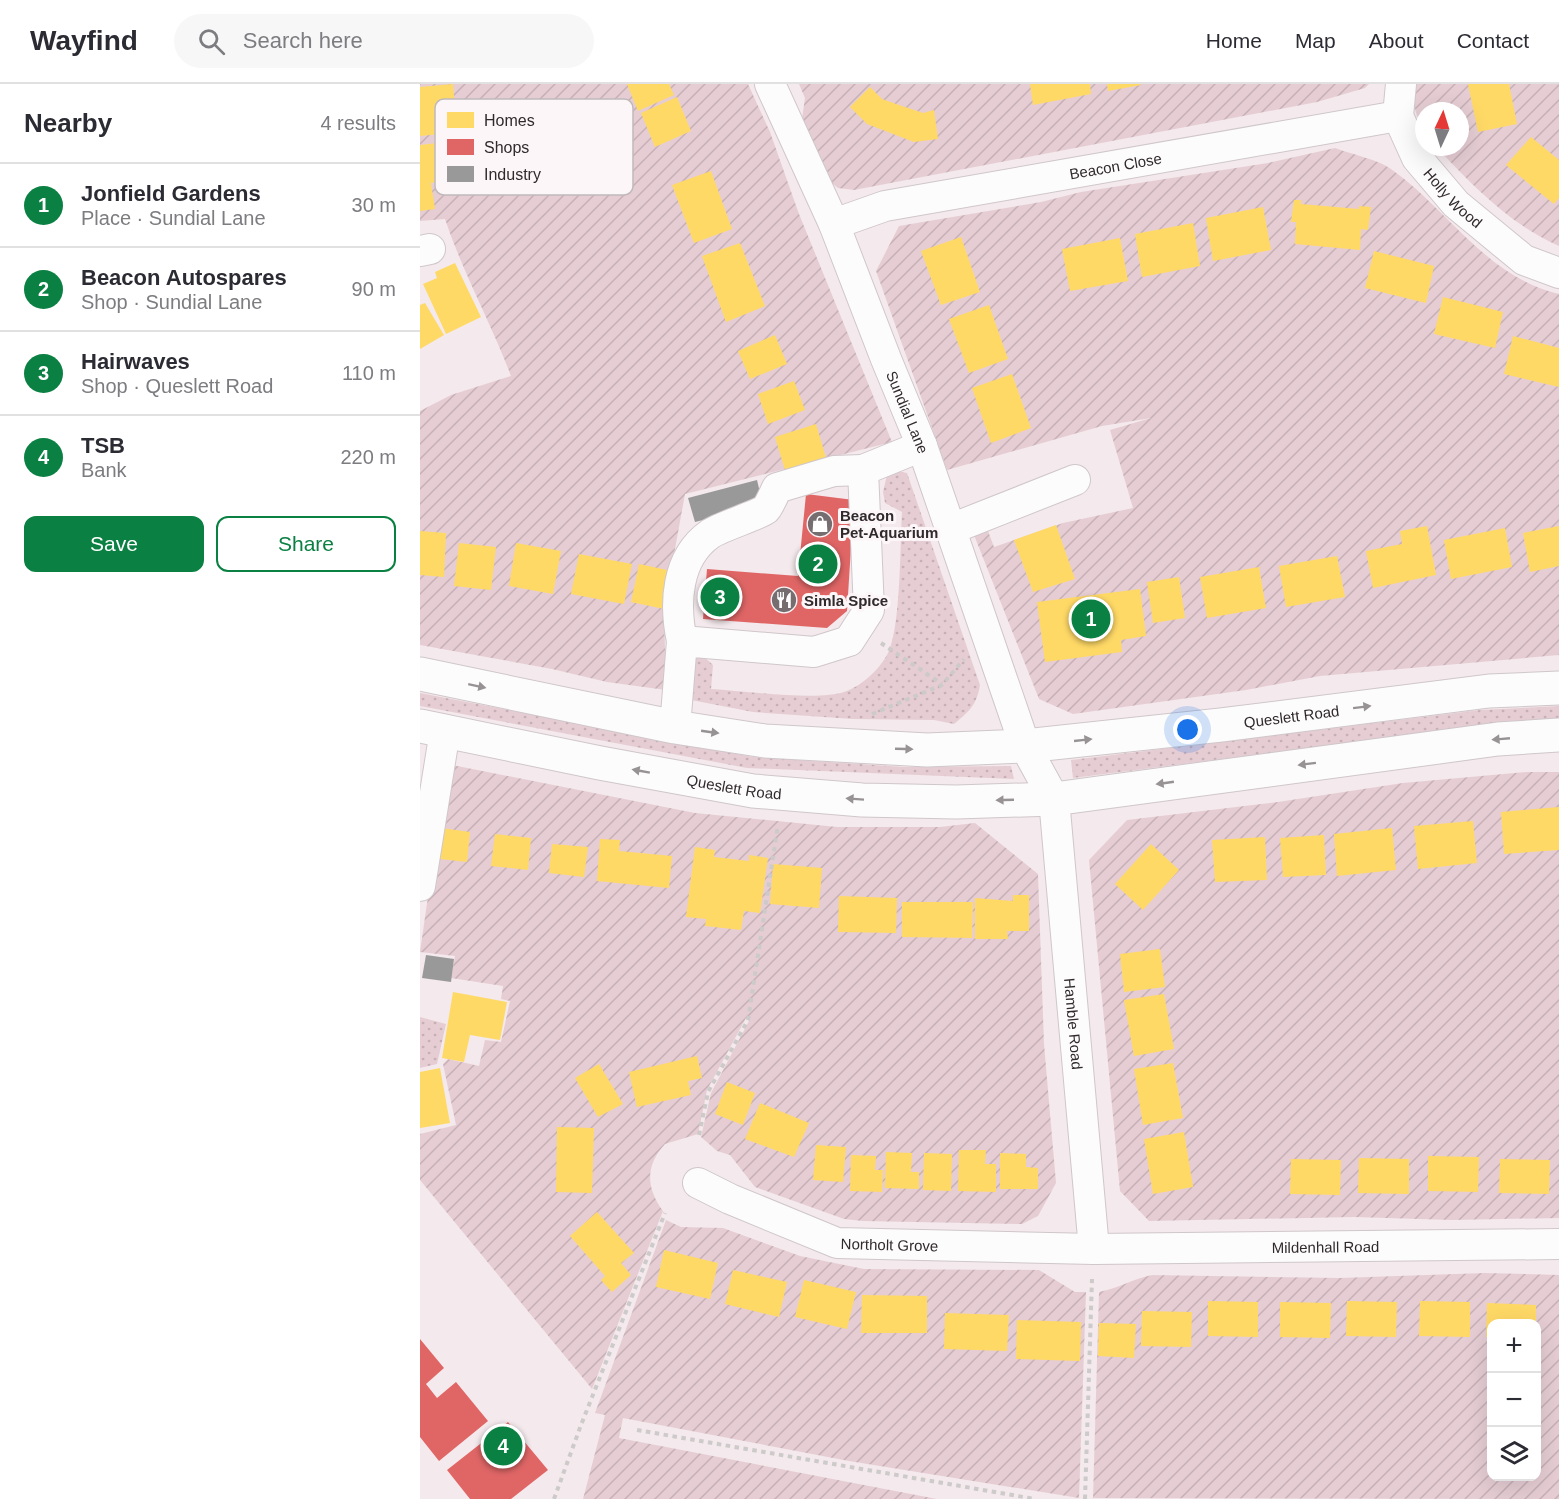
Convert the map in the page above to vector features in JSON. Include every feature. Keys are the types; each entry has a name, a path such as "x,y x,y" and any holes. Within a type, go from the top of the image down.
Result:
{"highway":[{"name":"Queslett Road","path":"420,674 675,727 765,741 927,750 1025,746 1221,725 1489,691 1559,688"},
{"name":"Queslett Road","path":"433,729 753,791 862,800 956,802 1054,799 1464,744 1559,735"}],"street":[{"name":"Sundial Lane","path":"770,84 834,224 922,446 1025,746"},
{"name":"Holly Wood","path":"1401,84 1398,116 1417,158 1456,204 1524,260 1559,273"},
{"name":"Beacon Close","path":"834,224 885,206 1398,116"},
{"path":"675,727 681,641 677,619 679,584 688,558 709,535 765,509 777,488 834,471 863,470 922,446"},
{"path":"681,641 814,652 849,641 869,610 863,470"},
{"path":"951,529 1075,480"},
{"path":"420,886 433,729"},
{"path":"1025,746 1054,799"},
{"name":"Hamble Road","path":"1054,799 1094,1248"},
{"name":"Northolt Grove","path":"698,1183 729,1199 837,1243 1094,1248"},
{"name":"Mildenhall Road","path":"1094,1248 1559,1244"}],"path":[{"path":"858,628 942,685"},
{"path":"863,747 868,716 942,685 986,634"},
{"path":"699,1135 708,1092 748,1020 778,820"},
{"path":"554,1499 665,1213"},
{"path":"1084,1499 1094,1248"},
{"path":"638,1431 1035,1499"}],"shaded area":[{"path":"420,84 748,84 770,132 799,214 892,442 685,494 664,609 666,690 607,682 552,669 420,645 420,411 451,395 511,376 445,219 420,221"},
{"path":"799,84 1369,84 1365,88 1317,102 854,190 838,188 823,176 802,119 805,98"},
{"path":"1417,84 1559,84 1559,246 1509,216 1445,156 1469,156 1469,102 1415,102"},
{"path":"1335,148 1391,169 1412,185 1489,258 1510,273 1533,285 1559,294 1559,655 1320,676 1246,690 1073,714 1039,699 972,530 985,523 994,547 1063,523 1133,508 1110,430 1151,418 1102,426 947,470 876,271 899,226 1041,202 1081,192 1268,163"},
{"path":"897,471 907,473 980,685 975,702 968,711 954,724 934,720 853,719 753,712 686,699 692,659 702,655 713,665 711,689 799,696 832,695 857,686 875,671 888,653 898,605 902,512 885,503 883,492 887,475"},
{"path":"420,693 753,757 905,767 1011,766 1014,779 747,768 420,706"},
{"path":"1559,706 1559,720 1514,722 1073,778 1071,760 1480,710"},
{"path":"447,764 695,813 837,827 940,827 975,823 1038,874 1044,1044 1056,1183 1038,1216 1022,1224 863,1221 844,1219 755,1187 730,1155 717,1151 701,1137 711,1093 750,1019 746,1018 707,1090 698,1134 665,1144 654,1161 650,1177 651,1185 653,1194 663,1211 592,1389 420,1180 420,1134 456,1125 443,1064 448,1059 479,1066 485,1040 501,1042 510,1001 501,999 503,986 451,978 455,956 420,952"},
{"path":"1527,772 1559,772 1559,1218 1452,1220 1354,1217 1149,1221 1120,1191 1089,860 1127,820 1278,802 1403,783"},
{"path":"420,1017 446,1024 437,1064 420,1068"},
{"path":"666,1220 681,1227 723,1228 800,1256 864,1269 1039,1270 1075,1292 1086,1292 1079,1498 849,1461 623,1418 619,1438 937,1499 583,1499 605,1415 595,1413"},
{"path":"1485,1273 1559,1275 1559,1499 1093,1498 1099,1292 1152,1275 1340,1278"}],"building: Homes":[{"path":"453,84 454,99 435,99 435,135 420,136 420,87"},
{"path":"627,84 669,84 674,95 638,111"},
{"path":"1030,84 1090,84 1091,94 1033,105"},
{"path":"1107,84 1140,84 1141,85 1108,91"},
{"path":"1468,84 1509,84 1517,124 1478,132"},
{"path":"870,87 882,99 923,113 934,110 938,139 914,142 867,124 850,107"},
{"path":"677,97 691,131 655,147 641,113"},
{"path":"1531,137 1559,160 1559,198 1554,204 1506,165"},
{"path":"435,143 435,182 431,183 435,209 420,211 420,145"},
{"path":"711,171 732,229 694,243 672,185"},
{"path":"1294,200 1301,200 1301,204 1359,209 1359,206 1371,207 1368,230 1361,229 1360,250 1295,244 1296,222 1291,222"},
{"path":"1263,207 1271,250 1213,261 1206,218"},
{"path":"1193,223 1200,266 1142,277 1135,234"},
{"path":"961,237 980,292 941,305 921,251"},
{"path":"1120,238 1128,281 1070,291 1062,249"},
{"path":"740,243 765,306 726,322 702,256"},
{"path":"1374,251 1434,266 1426,303 1365,288"},
{"path":"455,263 481,317 446,334 423,284 437,278 435,272"},
{"path":"1443,297 1503,312 1495,348 1434,334"},
{"path":"425,303 444,335 420,349 420,305"},
{"path":"989,305 1008,359 969,373 949,319"},
{"path":"775,335 787,364 750,379 738,351"},
{"path":"1513,336 1559,348 1559,387 1504,374"},
{"path":"1012,374 1031,428 991,443 972,388"},
{"path":"794,381 805,410 768,424 758,394"},
{"path":"816,424 826,458 785,470 775,437"},
{"path":"1056,525 1075,579 1033,592 1014,540"},
{"path":"1427,526 1436,575 1373,588 1366,551 1402,544 1400,531"},
{"path":"1559,526 1559,566 1530,572 1523,533"},
{"path":"1505,528 1512,567 1451,579 1444,540"},
{"path":"420,531 446,533 444,577 420,575"},
{"path":"459,543 496,547 491,590 454,586"},
{"path":"516,543 561,551 553,594 509,586"},
{"path":"579,554 632,564 624,604 571,594"},
{"path":"1337,556 1345,597 1286,607 1279,566"},
{"path":"639,564 672,571 664,609 631,602"},
{"path":"1259,567 1266,608 1207,618 1200,577"},
{"path":"1179,577 1185,618 1153,623 1147,582"},
{"path":"1140,589 1146,636 1121,640 1122,652 1045,662 1037,602"},
{"path":"1559,807 1559,850 1504,854 1501,812"},
{"path":"1473,821 1477,863 1418,869 1414,826"},
{"path":"434,827 470,832 467,862 431,858"},
{"path":"1392,828 1396,870 1337,876 1334,834"},
{"path":"495,834 531,838 528,870 491,866"},
{"path":"1324,835 1326,875 1283,877 1280,838"},
{"path":"1265,837 1267,880 1215,882 1212,840"},
{"path":"600,839 620,840 619,851 672,856 669,888 597,881"},
{"path":"552,844 588,847 584,877 549,873"},
{"path":"1151,844 1179,870 1143,910 1115,884"},
{"path":"695,847 715,850 714,857 749,861 749,855 768,858 760,913 744,911 741,930 705,926 706,919 686,917"},
{"path":"773,864 822,868 819,908 770,904"},
{"path":"1013,895 1029,895 1029,931 1007,931 1008,939 975,939 975,898 1013,901"},
{"path":"839,896 897,898 896,933 838,932"},
{"path":"902,902 973,902 972,938 902,937"},
{"path":"1160,949 1165,987 1124,992 1120,954"},
{"path":"453,992 507,1002 500,1040 470,1035 464,1062 442,1058"},
{"path":"1164,994 1174,1049 1134,1056 1124,1000"},
{"path":"697,1056 702,1078 688,1081 691,1095 637,1107 629,1072"},
{"path":"1173,1063 1183,1118 1143,1125 1134,1069"},
{"path":"599,1064 623,1104 598,1117 575,1078"},
{"path":"440,1068 450,1123 420,1128 420,1072"},
{"path":"727,1082 755,1093 743,1125 715,1114"},
{"path":"760,1103 809,1123 794,1157 745,1139"},
{"path":"557,1127 594,1128 592,1193 556,1192"},
{"path":"1184,1132 1193,1187 1153,1194 1144,1139"},
{"path":"816,1145 846,1147 843,1182 813,1180"},
{"path":"959,1150 986,1150 985,1164 996,1164 996,1192 958,1191"},
{"path":"886,1152 912,1153 911,1172 919,1172 919,1189 885,1188"},
{"path":"924,1153 952,1154 951,1191 923,1190"},
{"path":"1000,1153 1026,1154 1026,1167 1038,1168 1038,1189 1000,1189"},
{"path":"851,1155 876,1156 875,1170 883,1170 882,1192 850,1191"},
{"path":"1428,1156 1479,1157 1478,1192 1428,1191"},
{"path":"1359,1158 1409,1159 1409,1194 1358,1193"},
{"path":"1291,1159 1341,1160 1340,1195 1290,1194"},
{"path":"1500,1159 1550,1160 1549,1194 1499,1193"},
{"path":"597,1212 634,1253 621,1263 631,1275 612,1292 601,1280 605,1276 570,1236"},
{"path":"664,1250 718,1263 710,1299 656,1287"},
{"path":"733,1270 787,1282 779,1317 725,1304"},
{"path":"804,1280 856,1292 847,1329 795,1317"},
{"path":"862,1295 927,1296 927,1333 861,1333"},
{"path":"1208,1301 1258,1302 1258,1337 1208,1336"},
{"path":"1347,1301 1397,1302 1396,1337 1346,1336"},
{"path":"1420,1301 1470,1302 1470,1337 1419,1336"},
{"path":"1280,1302 1331,1303 1330,1338 1280,1337"},
{"path":"1487,1303 1536,1305 1536,1319 1487,1319 1486,1337"},
{"path":"1142,1311 1192,1312 1191,1347 1141,1346"},
{"path":"945,1313 1009,1315 1007,1351 944,1349"},
{"path":"1017,1320 1081,1322 1080,1361 1016,1359"},
{"path":"1099,1323 1136,1324 1134,1358 1098,1356"}],"building: Shops":[{"path":"806,494 854,500 847,611 827,628 703,619 707,569 798,576"},
{"path":"420,1339 444,1368 426,1384 437,1398 456,1382 488,1421 439,1461 420,1437"},
{"path":"508,1422 548,1470 511,1499 470,1499 447,1470"}],"building: Industry":[{"path":"757,480 763,505 695,522 688,498"},
{"path":"426,955 454,959 451,982 422,978"}],"place":[{"name":"Beacon Pet-Aquarium","path":"820,524"},
{"name":"Beacon Autospares","path":"818,564"},
{"name":"Hairwaves","path":"720,597"},
{"name":"Simla Spice","path":"784,600"},
{"name":"Jonfield Gardens","path":"1091,619"},
{"name":"TSB","path":"503,1446"}]}
